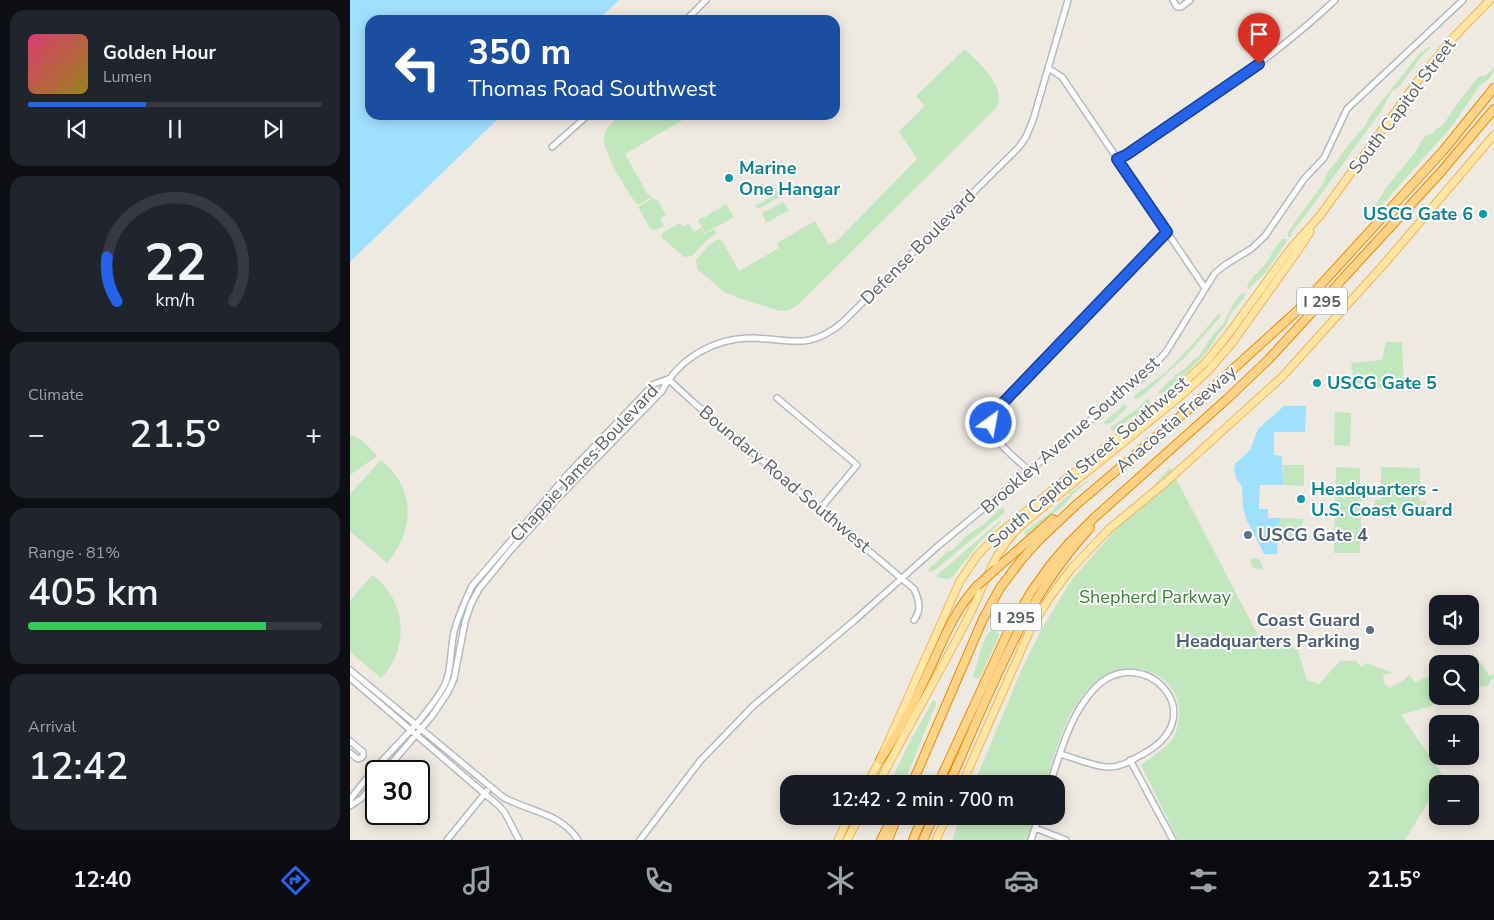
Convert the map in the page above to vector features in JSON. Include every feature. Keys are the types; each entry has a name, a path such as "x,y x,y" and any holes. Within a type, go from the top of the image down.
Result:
{"highway":[{"name":"Anacostia Freeway","path":"914,775 975,636 991,604 1010,573 1040,539 1071,509 1271,336 1322,285 1443,151 1494,88"},
{"name":"Anacostia Freeway","path":"942,775 1000,648 1031,592 1051,564 1069,543 1116,498 1227,399 1281,346 1440,173 1494,109"},
{"path":"880,760 919,692 955,613 977,586 1194,400 1216,384"},
{"path":"953,775 1010,647 1038,596 1079,540 1137,481"},
{"path":"881,840 888,825"},
{"path":"888,840 894,825"},
{"path":"913,840 920,825"},
{"path":"923,840 930,825"}],"main road":[{"name":"South Capitol Street","path":"1319,217 1422,75 1451,40 1490,0"},
{"path":"966,775 1023,644 1055,590 1071,569 1096,542 1282,376 1391,256 1494,136"},
{"name":"South Capitol Street Southwest","path":"872,775 960,581 977,556 1003,530 1199,369 1218,348 1291,248 1319,217"},
{"path":"883,775 968,618 996,556 1008,539 1025,522 1182,395 1209,370 1232,343 1298,252 1319,217"},
{"path":"834,840 844,825"},
{"path":"838,840 845,825"},
{"path":"849,840 856,825"},
{"path":"936,840 944,825"},
{"path":"940,840 945,825"}],"street":[{"path":"691,15 706,0"},
{"name":"Defense Boulevard","path":"668,379 693,356 721,342 749,338 788,342 804,341 826,333 839,325 1020,145 1033,120 1068,0"},
{"path":"1173,0 1177,7 1190,0"},
{"path":"1117,159 1132,151 1259,64 1297,35 1335,0"},
{"name":"Brookley Avenue Southwest","path":"640,840 695,767 734,724 938,546 1134,385 1161,358 1215,273 1251,249 1265,236 1304,179 1324,158 1347,109 1463,0"},
{"path":"1048,68 1062,77 1205,288"},
{"path":"552,148 583,120"},
{"path":"1029,472 995,437 991,425 994,412 1167,232"},
{"name":"Boundary Road Southwest","path":"668,379 914,589 919,599 918,613 914,620"},
{"name":"Chappie James Boulevard","path":"350,800 415,724 444,686 454,631 463,604 472,586 567,475 654,384 668,379"},
{"name":"Chappie James Boulevard","path":"394,760 422,729 440,706 448,692 456,670 465,622 471,604 479,589 557,498 662,391 668,379"},
{"path":"777,398 857,466 820,509"},
{"path":"350,670 353,681 505,813 520,840"},
{"path":"1053,775 1060,754 1068,731 1080,708 1092,691 1106,680 1127,673 1146,676 1163,686 1168,694 1174,714 1172,724 1165,737 1151,749 1117,766 1107,767 1060,754"},
{"path":"353,681 422,729 511,802 554,818 566,826 578,840"},
{"path":"350,741 363,752 363,756 358,759 350,753"},
{"path":"1130,760 1174,840"},
{"path":"447,840 491,787"},
{"path":"350,806 365,793"},
{"path":"1031,840 1036,825"},
{"path":"1035,828 1066,840"}],"green space":[{"path":"1431,47 1421,57 1400,86 1392,91 1381,111 1290,237 1288,237 1288,232 1324,182 1329,170 1364,128 1370,116 1419,54"},
{"path":"965,49 995,82 999,99 997,107 798,305 789,310 780,311 739,298 724,292 697,269 696,260 709,245 718,239 722,241 739,271 779,248 777,243 815,221 829,245 838,240 917,159 899,131 925,106 916,96"},
{"path":"1494,68 1491,76 1480,85 1452,126 1363,225 1386,188 1416,151 1425,136 1432,134 1443,125 1476,80 1480,76 1485,76"},
{"path":"614,120 683,120 625,154 648,195 652,197 638,205 616,172 607,151 604,136 610,124"},
{"path":"778,190 780,197 760,208 755,206 774,195 774,192"},
{"path":"653,198 657,199 666,215 660,219 664,226 656,230 650,228 638,207"},
{"path":"783,202 789,210 766,223 762,213"},
{"path":"725,204 734,217 705,233 698,220 718,210"},
{"path":"680,223 683,227 689,223 694,232 701,228 705,234 715,229 716,233 692,256 684,257 661,237 664,232"},
{"path":"1283,239 1287,239 1287,241 1266,272 1249,289 1247,288 1250,281 1264,266"},
{"path":"1242,293 1246,295 1230,315 1226,325 1210,348 1197,363 1163,394 1157,393 1198,357 1214,333 1223,324 1235,301"},
{"path":"1218,314 1221,316 1186,356 1140,398 1135,399 1136,394 1165,373"},
{"path":"1386,342 1402,342 1404,388 1378,389 1355,387 1351,363 1382,360"},
{"path":"1148,398 1150,402 1146,407 1114,431 1111,430 1111,427 1137,409"},
{"path":"1124,404 1127,407 1126,409 1111,423 1105,424 1104,422"},
{"path":"1335,412 1351,413 1350,446 1334,445"},
{"path":"350,435 362,441 377,456 350,475"},
{"path":"381,460 401,483 406,496 408,510 403,537 387,563 350,531 350,494"},
{"path":"1283,465 1304,465 1304,486 1283,485"},
{"name":"Shepherd Parkway","path":"1170,467 1259,637 1284,641 1298,651 1307,680 1319,684 1340,661 1356,661 1361,667 1366,663 1393,673 1386,674 1383,677 1385,684 1389,688 1403,681 1409,675 1415,682 1429,676 1429,705 1433,705 1401,715 1429,755 1429,765 1436,765 1443,775 1429,775 1429,801 1405,840 1178,840 1141,765 1170,742 1176,731 1179,709 1176,697 1170,686 1162,678 1151,672 1138,669 1125,669 1107,674 1081,698 1067,721 1049,775 978,775 1021,671 1040,632 1070,582"},
{"path":"1336,467 1360,468 1360,487 1362,491 1360,553 1334,553"},
{"path":"1381,467 1420,468 1420,501 1426,501 1426,508 1413,508 1412,511 1382,510 1382,506 1375,505 1375,500 1381,499"},
{"path":"1090,479 1063,506 1025,536 1024,532 1052,511 1071,492"},
{"path":"1002,507 1005,510 1004,513 935,570 931,572 928,570 946,552 953,550 966,536 984,524"},
{"path":"1280,518 1303,519 1302,539 1279,539"},
{"path":"1001,520 980,542 953,576 948,579 937,577 937,575"},
{"path":"1253,558 1259,559 1264,570 1254,568 1250,562"},
{"path":"372,575 384,585 392,597 398,611 400,625 397,653 381,678 350,652 350,601"},
{"path":"993,626 997,628 999,636 978,679 973,675 985,639"},
{"path":"1479,663 1483,665 1489,676 1494,674 1494,678 1488,686 1479,687"},
{"path":"933,700 936,704 908,773 907,775 894,775"},
{"path":"958,825 1032,825 1027,840 952,840"}],"water":[{"path":"350,0 619,0 603,15 365,15 365,120 497,120 350,262"},
{"path":"1284,406 1306,406 1305,432 1274,432 1274,455 1282,456 1283,485 1260,485 1259,509 1268,509 1268,518 1280,518 1279,539 1277,554 1264,554 1247,521 1243,507 1242,487 1234,471 1235,464 1250,450 1258,429"}],"place":[{"name":"Marine One Hangar","path":"729,178"},
{"name":"USCG Gate 6","path":"1483,214"},
{"name":"USCG Gate 5","path":"1317,383"},
{"name":"Headquarters - U.S. Coast Guard","path":"1301,499"},
{"name":"USCG Gate 4","path":"1248,535"},
{"name":"Coast Guard Headquarters Parking","path":"1370,630"}],"route":[{"path":"991,423 994,412 1167,232 1117,159 1126,155 1259,64"}]}
